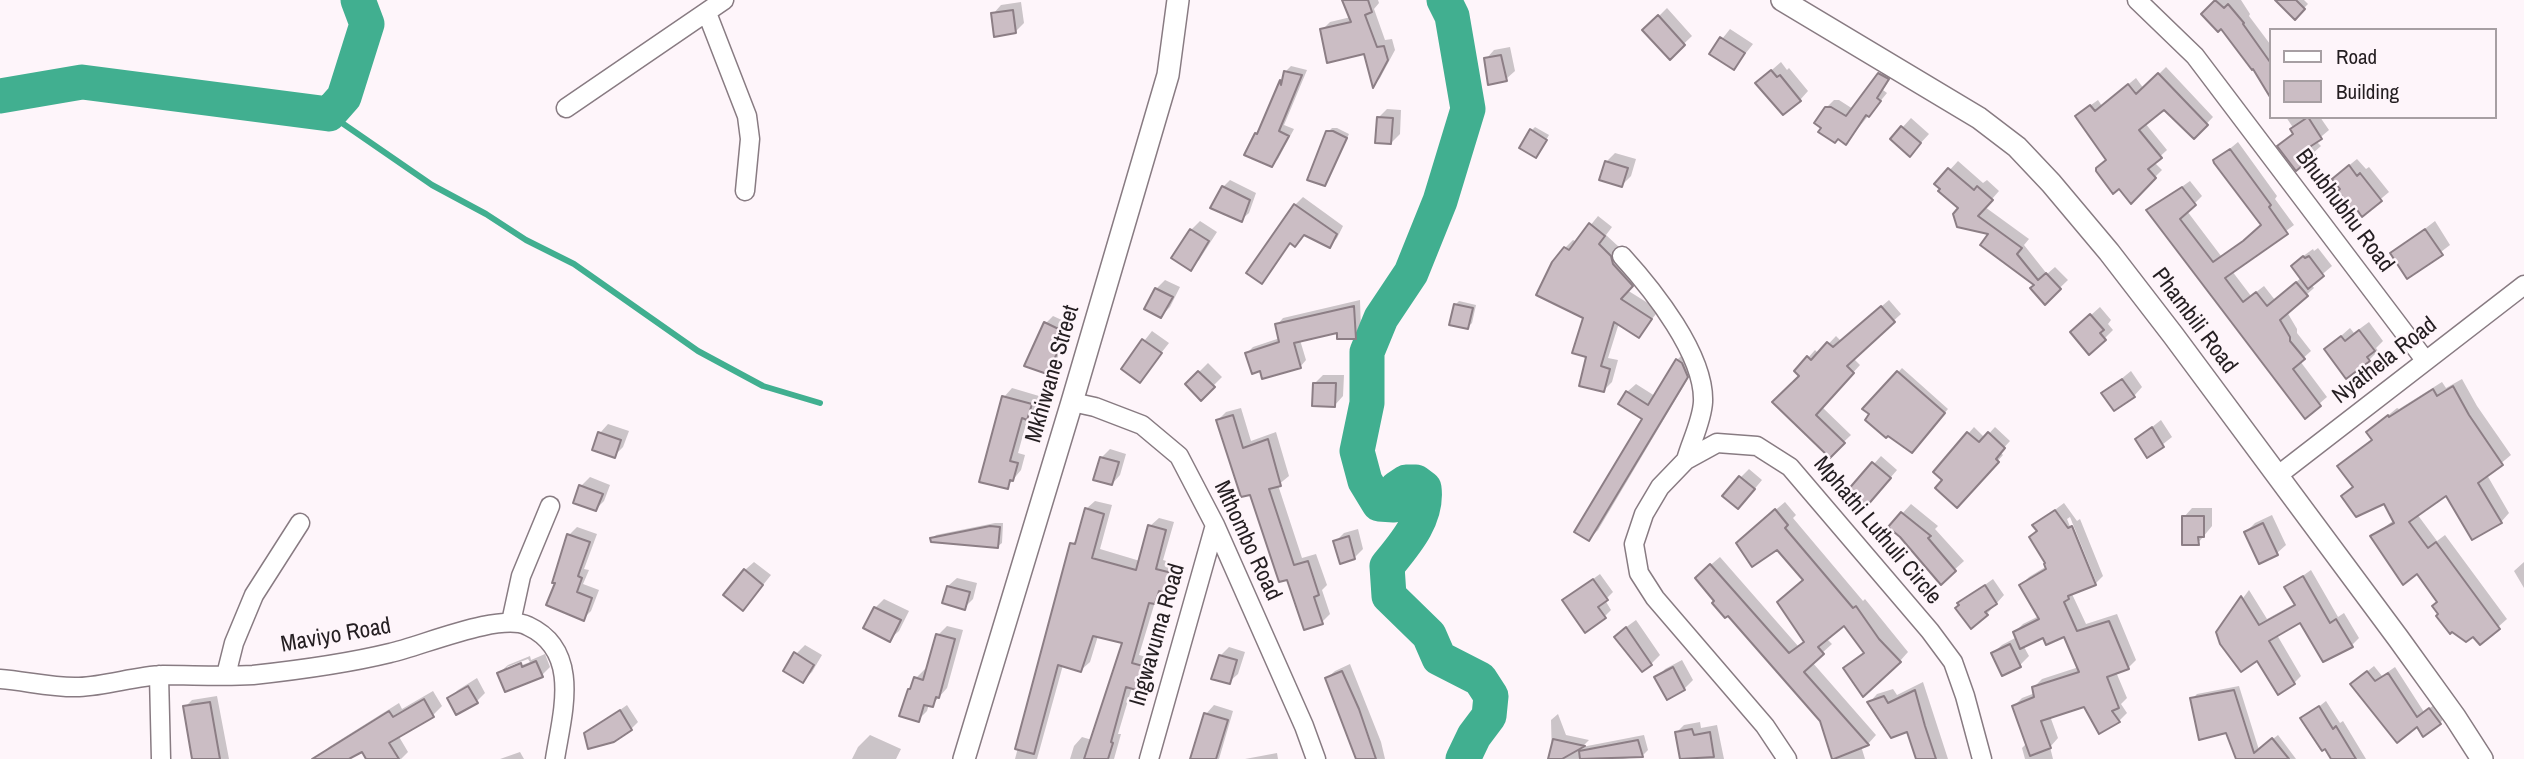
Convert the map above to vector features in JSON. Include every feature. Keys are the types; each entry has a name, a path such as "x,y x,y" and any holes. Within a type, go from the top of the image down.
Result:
{"street":[{"path":"566,108 724,0"},
{"name":"Mkhiwane Street","path":"964,759 1168,75 1178,0"},
{"name":"Phambili Road","path":"1782,0 1979,118 2017,148 2051,183 2109,252 2277,476 2455,717 2482,759"},
{"name":"Bhubhubhu Road","path":"2137,0 2195,56 2425,360"},
{"path":"707,13 747,116 750,139 746,191"},
{"path":"1622,257 1650,287 1692,356 1703,403 1686,460"},
{"name":"Nyathela Road","path":"2277,476 2524,285"},
{"name":"Mthombo Road","path":"1072,402 1095,407 1142,425 1179,456 1215,525 1316,759"},
{"name":"Mphathi Luthuli Circle","path":"1787,759 1765,726 1655,598 1639,573 1634,544 1644,514 1660,487 1686,460 1717,443 1757,446 1790,467 1930,631 1953,662 1982,759"},
{"path":"550,506 522,576 511,622 519,622 541,634 551,643 560,661 566,682 555,759"},
{"path":"226,675 234,643 254,595 300,523"},
{"name":"Ingwavuma Road","path":"1149,759 1215,525"},
{"name":"Maviyo Road","path":"0,679 81,687 159,676 251,675 345,663 392,653 485,625 511,622"},
{"path":"159,676 161,759"}],"building":[{"path":"1342,0 1368,0 1372,12 1365,15 1377,47 1384,46 1388,60 1373,88 1364,54 1327,63 1320,29 1351,22"},
{"path":"2215,0 2224,8 2228,4 2244,23 2268,59 2268,94 2253,69 2221,29 2218,32 2201,14"},
{"path":"2275,0 2296,0 2305,9 2295,20"},
{"path":"1013,10 1016,33 994,37 991,13"},
{"path":"1658,15 1685,45 1670,60 1642,30"},
{"path":"1720,37 1745,53 1734,70 1709,54"},
{"path":"1501,55 1507,81 1488,85 1484,58"},
{"path":"1771,70 1777,77 1780,75 1801,101 1783,115 1755,83"},
{"path":"1284,71 1302,75 1279,131 1289,136 1272,167 1244,155 1255,133 1257,134 1280,80 1281,85"},
{"path":"1878,73 1889,79 1877,98 1881,101 1869,117 1866,115 1846,145 1838,139 1835,143 1818,132 1821,128 1814,123 1825,107 1831,107 1846,116"},
{"path":"2158,73 2208,125 2194,139 2164,110 2139,130 2162,158 2148,169 2156,178 2131,204 2119,189 2113,194 2096,171 2106,160 2075,116 2090,105 2095,111 2128,84 2136,94"},
{"path":"1377,117 1393,118 1391,144 1375,143"},
{"path":"2309,119 2322,139 2308,148 2315,155 2296,171 2277,146 2293,134 2290,129"},
{"path":"1901,126 1921,143 1910,157 1890,139"},
{"path":"1530,129 1547,140 1536,158 1519,148"},
{"path":"1326,131 1333,131 1347,138 1325,186 1307,180"},
{"path":"2230,149 2271,205 2269,207 2288,234 2225,278 2243,302 2256,292 2267,306 2296,282 2308,296 2280,320 2290,341 2305,359 2293,369 2321,406 2305,419 2146,210 2182,187 2196,205 2180,219 2213,262 2243,241 2261,225 2214,163 2213,160"},
{"path":"1605,161 1628,168 1622,187 1599,180"},
{"path":"2349,165 2357,176 2360,173 2382,201 2362,217 2355,207 2352,209 2332,179"},
{"path":"1948,168 1974,190 1977,186 1993,200 1978,216 2022,248 2017,254 2038,280 2046,273 2061,289 2045,305 2030,288 2034,285 1980,245 1988,234 1957,227 1953,214 1958,208 1938,191 1940,189 1934,184"},
{"path":"1222,186 1250,200 1242,222 1210,208"},
{"path":"1294,204 1337,234 1330,248 1304,235 1295,247 1290,243 1262,284 1246,273"},
{"path":"1589,223 1605,236 1599,244 1633,286 1621,299 1652,319 1639,338 1614,322 1601,366 1610,369 1604,392 1579,386 1586,357 1572,353 1583,318 1536,295 1552,262 1564,247 1569,250"},
{"path":"1190,229 1209,241 1191,271 1171,258"},
{"path":"2425,229 2443,255 2407,279 2390,253"},
{"path":"2303,256 2309,256 2324,276 2308,289 2291,266"},
{"path":"1155,288 1173,297 1161,318 1144,309"},
{"path":"1454,304 1473,308 1468,329 1449,325"},
{"path":"1354,306 1356,339 1337,339 1337,333 1294,343 1301,368 1262,379 1260,371 1252,374 1245,353 1279,342 1275,324"},
{"path":"1881,306 1895,322 1847,366 1854,373 1816,415 1845,443 1830,458 1772,402 1799,376 1794,371 1807,356 1811,360 1827,342 1833,347"},
{"path":"2090,314 2104,330 2100,333 2106,340 2089,355 2070,332"},
{"path":"1044,322 1067,333 1047,374 1024,366"},
{"path":"2359,330 2375,351 2367,357 2370,361 2346,379 2324,349 2341,336 2345,341"},
{"path":"1142,339 1162,353 1140,383 1121,369"},
{"path":"1676,359 1682,363 1688,377 1589,541 1574,532 1642,419 1618,404 1626,391 1648,405"},
{"path":"1198,371 1215,387 1201,401 1185,384"},
{"path":"1897,371 1945,413 1912,453 1888,436 1886,438 1865,420 1869,414 1862,409"},
{"path":"2122,379 2135,397 2114,411 2101,393"},
{"path":"1313,383 1336,383 1335,407 1312,406"},
{"path":"2453,386 2503,465 2478,483 2502,523 2472,540 2446,496 2409,522 2428,548 2436,542 2500,629 2480,645 2473,637 2466,642 2452,632 2450,634 2436,616 2438,614 2432,606 2437,602 2417,574 2403,585 2370,536 2394,523 2384,504 2356,517 2341,496 2353,487 2337,466 2372,440 2366,432 2388,415 2389,417 2433,389 2437,396"},
{"path":"1002,396 1032,404 1027,420 1022,418 1010,461 1018,463 1008,489 979,482"},
{"path":"1233,415 1243,448 1268,439 1281,486 1269,489 1294,565 1308,561 1319,595 1314,597 1323,624 1304,630 1287,580 1279,582 1250,495 1241,497 1216,420"},
{"path":"2152,427 2164,447 2147,458 2135,439"},
{"path":"598,432 621,440 615,458 592,450"},
{"path":"1967,432 1979,442 1988,432 2005,448 1996,459 1999,462 1957,508 1935,488 1942,480 1933,472"},
{"path":"1100,457 1119,462 1112,485 1093,480"},
{"path":"1872,462 1891,478 1866,507 1847,491"},
{"path":"1739,476 1755,489 1738,509 1722,496"},
{"path":"579,485 603,494 596,511 573,503"},
{"path":"1085,508 1104,514 1092,558 1136,570 1148,525 1166,530 1156,569 1172,573 1166,593 1159,591 1155,604 1149,603 1132,663 1150,668 1143,692 1126,687 1108,759 1084,759 1122,643 1093,636 1081,672 1058,665 1034,754 1015,749 1070,543 1075,544"},
{"path":"1775,509 1788,525 1785,528 1853,608 1856,606 1879,639 1901,662 1863,697 1843,668 1864,653 1844,626 1818,647 1824,654 1804,672 1869,745 1834,759 1820,721 1728,616 1725,618 1695,578 1710,564 1789,653 1804,642 1777,602 1803,580 1777,550 1752,567 1736,543"},
{"path":"2055,510 2068,528 2072,526 2096,585 2068,596 2069,599 2064,602 2077,631 2109,621 2129,669 2107,677 2119,708 2112,711 2120,722 2099,734 2084,707 2041,721 2051,748 2030,756 2012,706 2034,697 2032,687 2079,672 2064,637 2046,645 2043,638 2020,649 2013,632 2039,619 2019,585 2046,569 2029,537 2037,531 2032,525"},
{"path":"1901,512 1931,536 1928,538 1956,571 1941,585 1900,537 1888,527"},
{"path":"2182,516 2204,516 2204,537 2198,537 2199,545 2182,545"},
{"path":"2263,523 2278,555 2259,564 2244,532"},
{"path":"990,526 1000,527 998,548 931,542 930,538"},
{"path":"567,534 590,542 578,576 582,578 577,592 592,598 584,621 546,605 555,583 552,583"},
{"path":"1349,536 1355,559 1340,564 1333,541"},
{"path":"744,569 763,585 743,611 723,595"},
{"path":"2303,576 2330,623 2336,619 2353,647 2323,662 2300,623 2269,641 2295,684 2278,695 2257,661 2241,672 2220,644 2216,632 2241,596 2259,625 2295,605 2284,587"},
{"path":"1593,579 1608,600 1598,607 1606,618 1585,633 1562,600"},
{"path":"1985,585 1997,604 1985,612 1988,615 1971,629 1955,608 1959,605 1957,603"},
{"path":"947,586 970,592 965,610 942,603"},
{"path":"874,607 901,620 890,642 863,628"},
{"path":"1626,627 1652,665 1642,672 1614,637"},
{"path":"936,634 955,639 939,698 936,697 933,707 924,705 919,722 899,716 914,677 923,680"},
{"path":"2010,644 2021,667 2002,676 1991,653"},
{"path":"794,652 814,665 803,683 783,671"},
{"path":"1219,655 1237,660 1230,684 1211,679"},
{"path":"536,661 543,677 505,692 497,673 521,663 522,667"},
{"path":"1673,667 1685,690 1667,700 1654,677"},
{"path":"1342,671 1359,709 1376,759 1356,759 1325,678"},
{"path":"2367,671 2375,681 2388,673 2417,717 2429,708 2441,724 2423,737 2417,727 2397,743 2350,684"},
{"path":"468,686 478,703 456,715 447,698"},
{"path":"1915,690 1936,759 1916,759 1907,732 1891,738 1867,702 1884,696 1888,703"},
{"path":"2234,690 2254,753 2272,738 2289,759 2236,759 2226,733 2199,740 2190,698"},
{"path":"424,699 434,717 389,743 399,759 366,759 362,752 349,759 312,759 389,711 393,717"},
{"path":"210,702 220,759 192,759 183,706"},
{"path":"2319,706 2333,729 2336,726 2356,759 2331,759 2325,749 2322,751 2300,718"},
{"path":"620,710 632,730 614,742 588,749 584,733"},
{"path":"1204,713 1228,720 1216,759 1190,759"},
{"path":"1692,729 1694,735 1710,732 1714,757 1680,759 1675,732"},
{"path":"1553,739 1585,746 1562,759 1548,759"},
{"path":"1638,740 1643,757 1580,759 1579,751"}],"waterway":[{"path":"0,96 82,82 329,114 344,97 367,24 358,0"},
{"path":"1444,0 1452,16 1468,109 1440,201 1411,273 1381,318 1367,352 1367,403 1357,451 1365,481 1379,504 1394,505 1397,488 1406,482 1416,482 1424,488 1419,520 1408,540 1387,566 1389,596 1429,635 1439,658 1480,679 1491,696 1489,716 1474,736 1463,759"},
{"path":"329,114 432,185 486,214 526,240 574,264 698,351 763,386 820,403"}]}
